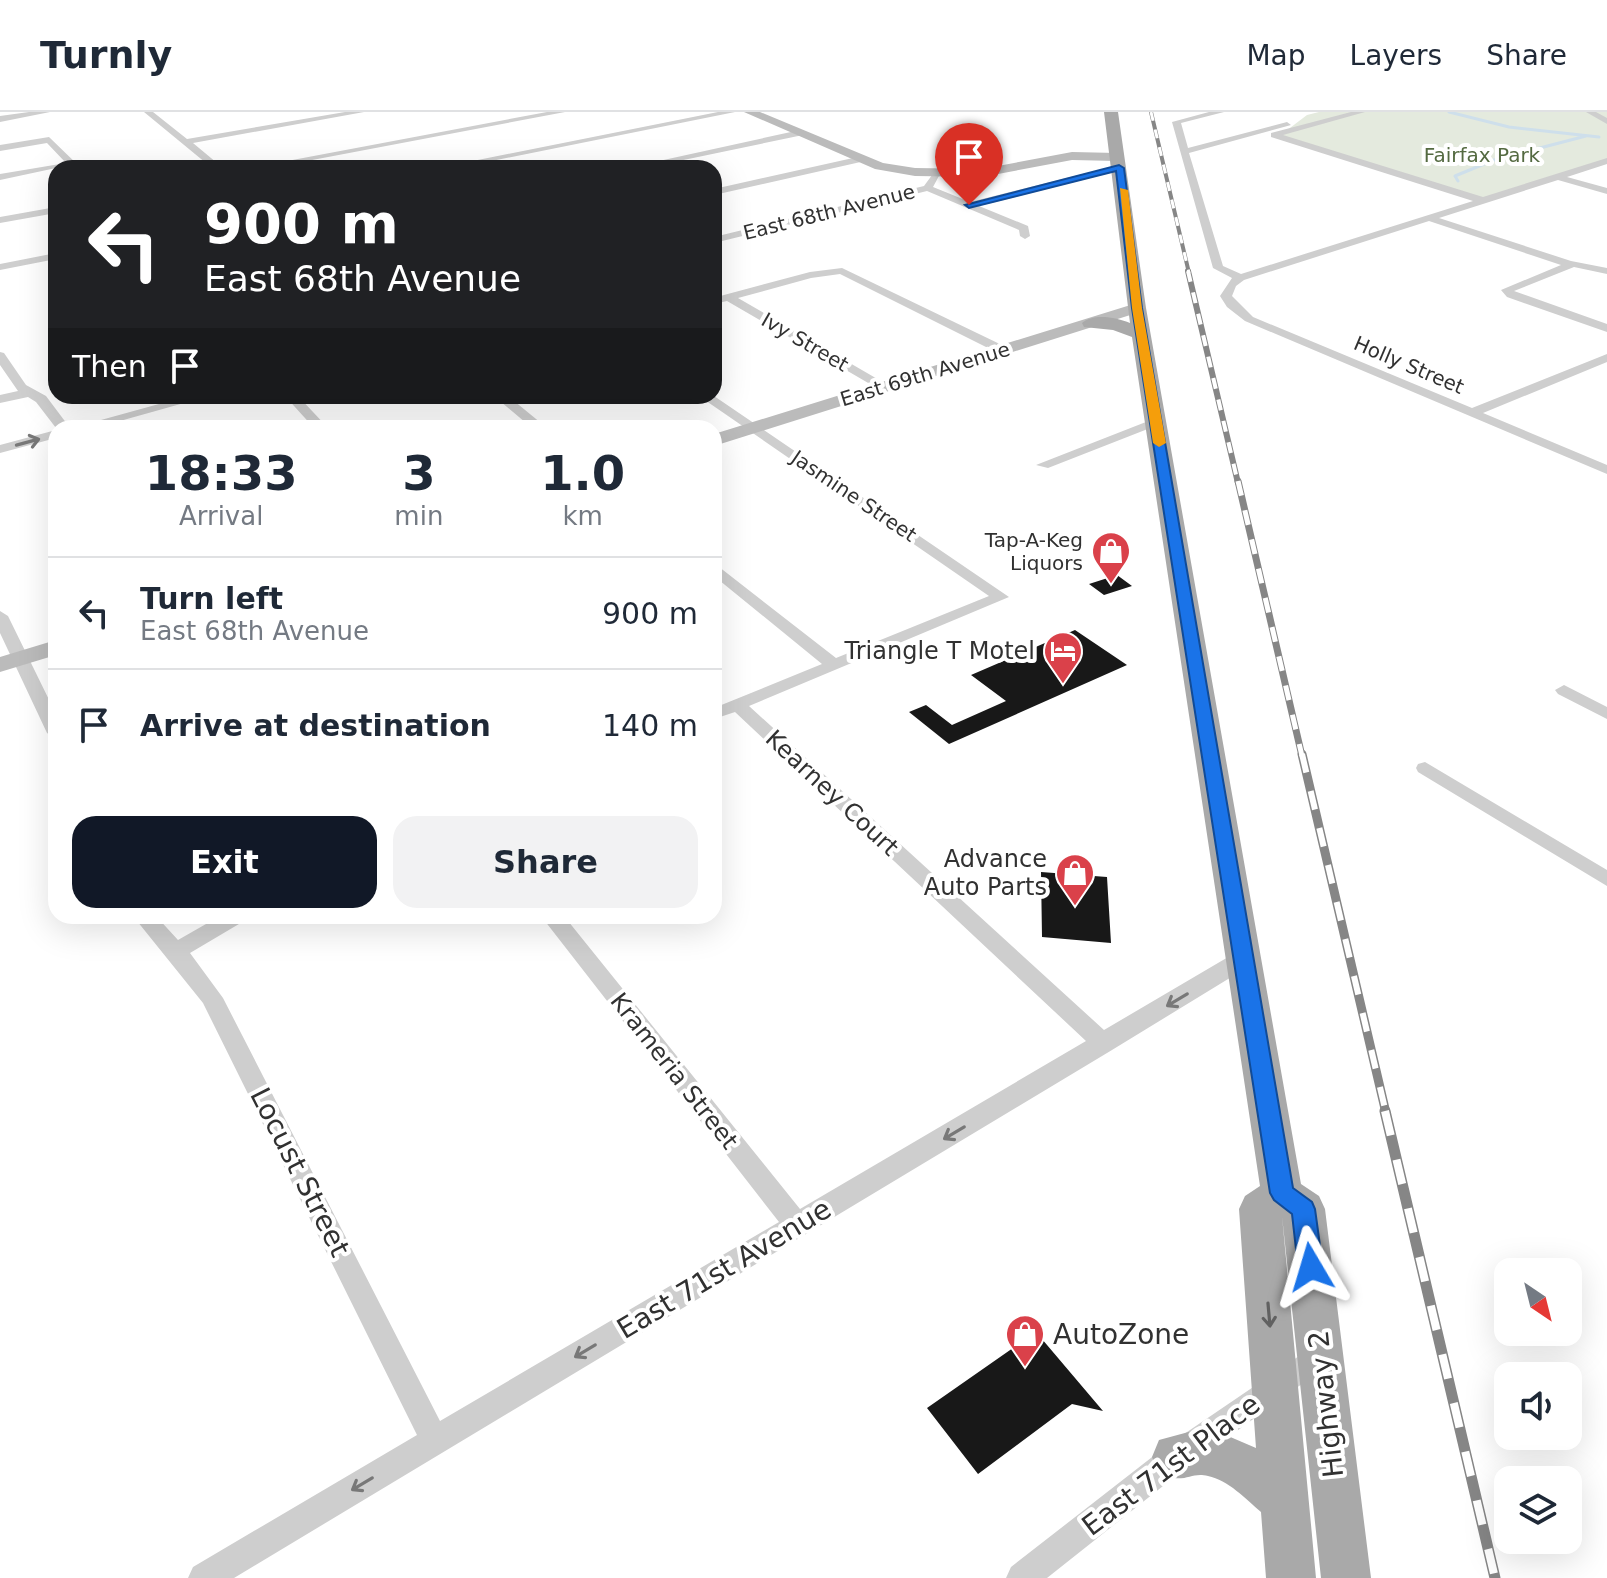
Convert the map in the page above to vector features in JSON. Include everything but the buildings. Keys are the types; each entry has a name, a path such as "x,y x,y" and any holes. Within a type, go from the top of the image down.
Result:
{"main road":[{"name":"Highway 2","path":"1111,112 1137,308 1282,1193 1304,1209 1346,1578"},
{"path":"1091,323 1122,325 1142,334"},
{"name":"Highway 2","path":"1282,1193 1260,1209 1291,1578"},
{"path":"1176,1457 1207,1451 1242,1466 1284,1499"}],"street":[{"path":"0,119 46,112"},
{"path":"148,112 208,160"},
{"path":"185,142 360,112"},
{"path":"299,160 561,112"},
{"path":"484,160 731,112"},
{"path":"750,112 862,159 891,168 935,174 1002,171 1072,156 1118,162"},
{"path":"1220,112 1174,117 1218,268 1240,278 1607,161"},
{"path":"1186,151 1297,122 1319,112"},
{"path":"1361,112 1274,135 1484,201"},
{"path":"1590,112 1607,121"},
{"path":"472,119 484,126"},
{"path":"670,160 800,133"},
{"path":"0,148 49,140 68,160"},
{"path":"722,190 862,159"},
{"path":"969,205 1118,162"},
{"path":"0,177 48,170"},
{"name":"East 68th Avenue","path":"722,238 928,188 935,174"},
{"path":"1558,177 1607,191"},
{"path":"928,188 1024,228 1025,236"},
{"path":"0,220 48,211"},
{"path":"1429,218 1571,265"},
{"path":"0,267 48,258"},
{"path":"1607,271 1582,264 1571,265 1507,290 1511,295 1607,328"},
{"path":"722,299 829,271 842,271 1002,350"},
{"name":"Holly Street","path":"1240,278 1227,289 1226,296 1245,318 1607,470"},
{"name":"Ivy Street","path":"728,297 882,387"},
{"name":"East 69th Avenue","path":"722,438 1137,308"},
{"path":"0,356 21,388 41,399 57,420"},
{"path":"1471,413 1607,358"},
{"path":"0,399 29,393"},
{"path":"126,420 177,404"},
{"path":"298,404 314,420"},
{"path":"510,404 530,420"},
{"name":"Jasmine Street","path":"717,404 1001,597 834,665"},
{"path":"1043,465 1156,423"},
{"path":"0,449 48,436"},
{"path":"722,574 834,665 722,711"},
{"path":"0,616 11,661 48,720"},
{"path":"11,661 48,649"},
{"path":"1564,690 1607,714"},
{"name":"Kearney Court","path":"737,704 1104,1044"},
{"path":"1425,768 1607,879"},
{"name":"Locust Street","path":"151,924 212,998 435,1441"},
{"path":"176,951 223,924"},
{"name":"Krameria Street","path":"558,924 797,1225"},
{"name":"East 71st Avenue","path":"204,1578 1243,959"},
{"name":"East 71st Place","path":"1022,1578 1176,1457 1321,1354"}],"green space":[{"name":"Fairfax Park","path":"1319,112 1607,112 1607,161 1484,201 1278,137 1307,115"}],"waterway":[{"path":"1449,112 1509,127 1599,137"},
{"path":"1458,181 1455,176 1494,160 1586,136"}],"railway":[{"path":"1151,112 1189,273"},
{"path":"1188,271 1238,483"},
{"path":"1238,481 1302,756"},
{"path":"1302,754 1386,1113"},
{"path":"1385,1111 1495,1578"}],"slow traffic":[{"path":"1123,190 1137,308 1159,443"}],"place":[{"name":"Tap-A-Keg Liquors","path":"1111,585"},
{"name":"Triangle T Motel","path":"1063,685"},
{"name":"Advance Auto Parts","path":"1075,907"},
{"name":"AutoZone","path":"1025,1368"}],"route":[{"path":"969,205 1119,168 1137,308 1282,1193 1304,1209 1311,1267"}]}
